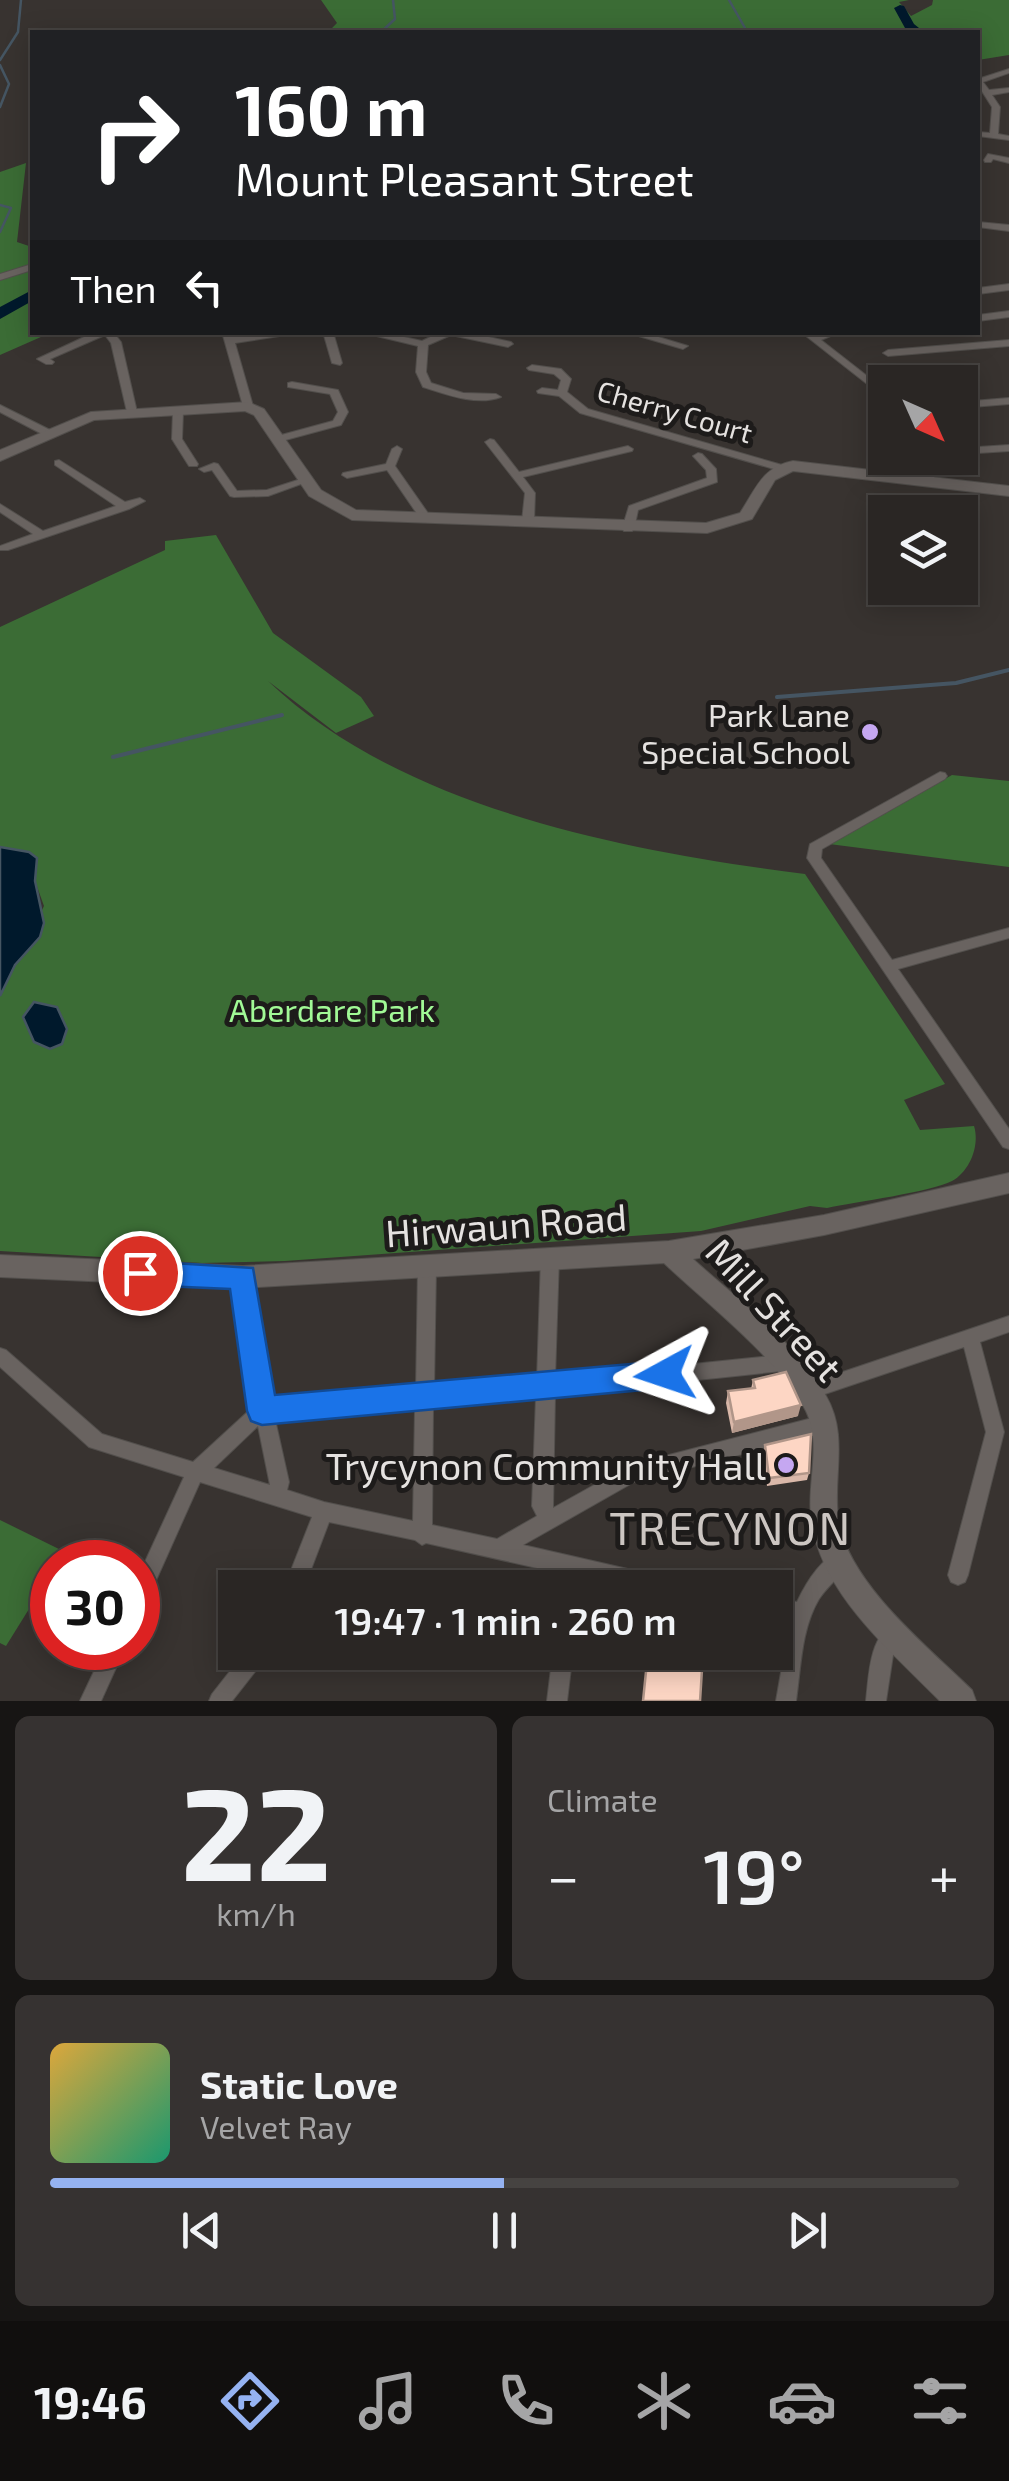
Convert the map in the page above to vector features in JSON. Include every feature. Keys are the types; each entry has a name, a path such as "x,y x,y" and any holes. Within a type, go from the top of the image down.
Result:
{"street":[{"path":"980,81 1009,71"},
{"path":"980,82 996,107 994,135"},
{"path":"987,93 1009,90"},
{"path":"994,120 1009,121"},
{"path":"980,134 1009,138"},
{"path":"990,156 1009,162"},
{"path":"980,225 1009,228"},
{"path":"0,278 30,268"},
{"path":"980,291 1009,287"},
{"path":"980,318 1009,314"},
{"path":"49,362 42,358 98,335"},
{"path":"108,335 116,342 132,412"},
{"path":"248,406 228,337 263,335"},
{"path":"329,335 337,363"},
{"path":"379,335 424,344 444,335"},
{"path":"464,335 508,344"},
{"path":"641,335 683,346"},
{"path":"810,336 868,381"},
{"path":"888,352 1009,343"},
{"path":"424,344 421,372 427,385 443,392 496,397"},
{"name":"Cherry Court","path":"532,368 557,371 566,379 562,393"},
{"path":"278,439 337,423 343,412 334,392 292,385"},
{"name":"Cherry Court","path":"542,391 562,393 602,417 778,467"},
{"path":"978,404 1009,401"},
{"path":"0,456 90,416 248,406 260,412 315,492 352,515 686,530 734,521 754,506 778,467 1009,490"},
{"path":"0,408 48,433"},
{"path":"178,412 178,438 199,466 214,466 234,494 245,496 307,480"},
{"path":"490,442 530,493 528,521"},
{"path":"519,475 611,449 628,448"},
{"path":"978,450 1009,448"},
{"path":"390,466 397,449"},
{"path":"628,528 633,508 706,485 714,474 705,459"},
{"path":"59,464 125,507"},
{"path":"390,466 426,519"},
{"path":"347,475 390,466"},
{"path":"929,475 930,482"},
{"path":"4,548 140,501"},
{"path":"0,507 40,534"},
{"path":"940,776 815,847 814,858 1009,1142"},
{"path":"890,966 1009,932"},
{"name":"Hirwaun Road","path":"0,1266 243,1277 669,1252 824,1225 1009,1183"},
{"name":"Mill Street","path":"669,1252 810,1392 824,1424 826,1528 838,1561"},
{"path":"549,1521 542,1506 550,1257"},
{"path":"422,1535 426,1267"},
{"path":"243,1277 262,1411 278,1471 276,1496"},
{"path":"810,1392 1009,1324"},
{"path":"958,1576 995,1432 970,1338"},
{"path":"0,1356 96,1441 324,1511 498,1550 552,1570"},
{"path":"160,1550 195,1473 262,1411 422,1400 782,1363"},
{"path":"498,1550 630,1474 824,1424"},
{"path":"301,1570 324,1511"},
{"path":"786,1701 800,1613 814,1583 838,1561 895,1632 961,1701"},
{"path":"793,1612 800,1613"},
{"path":"876,1701 882,1652 895,1632"},
{"path":"90,1701 105,1670"},
{"path":"219,1701 244,1670"},
{"path":"557,1701 561,1670"}],"green space":[{"path":"321,0 909,0 899,2 911,16 932,5 933,0 1009,0 1009,55 980,60 980,30 330,30 337,23"},
{"path":"26,163 17,242 30,246 30,335 45,335 0,355 0,172"},
{"name":"Aberdare Park","path":"216,535 273,633 361,697 374,716 336,733 268,681 322,725 383,762 450,792 592,837 805,874 945,1084 904,1100 920,1130 974,1126 974,1149 964,1171 952,1181 928,1189 827,1208 810,1206 701,1231 285,1261 202,1263 0,1251 0,996 44,906 35,881 37,858 29,852 0,847 0,627 165,550 165,541"},
{"path":"952,775 1009,781 1009,867 829,844"},
{"path":"0,1520 41,1540 30,1540 30,1607 6,1646 0,1643"}],"water":[{"path":"0,847 29,852 37,858 35,881 44,923 40,937 15,965 0,996"},
{"path":"34,1002 57,1007 67,1029 62,1044 50,1049 34,1042 23,1017"}],"building":[{"path":"786,1372 801,1405 734,1422 728,1391 755,1388 753,1380"},
{"name":"Trycynon Community Hall","path":"811,1434 809,1473 769,1478 765,1445"},
{"path":"646,1670 702,1670 700,1701 643,1701"}],"waterway":[{"path":"0,60 18,32 21,0"},
{"path":"383,30 395,19 393,0"},
{"path":"729,0 745,28"},
{"path":"900,8 915,30"},
{"path":"0,65 9,84 0,107"},
{"path":"0,205 11,208 0,232"},
{"path":"0,314 30,296"},
{"path":"777,697 956,683 1009,670"},
{"path":"113,757 282,715"}],"place":[{"name":"Park Lane Special School","path":"870,732"},
{"name":"Trycynon Community Hall","path":"786,1465"}],"district":[{"name":"TRECYNON","path":"731,1527"}],"route":[{"path":"140,1273 243,1277 248,1339 262,1411 266,1407 422,1400 665,1374"}]}
